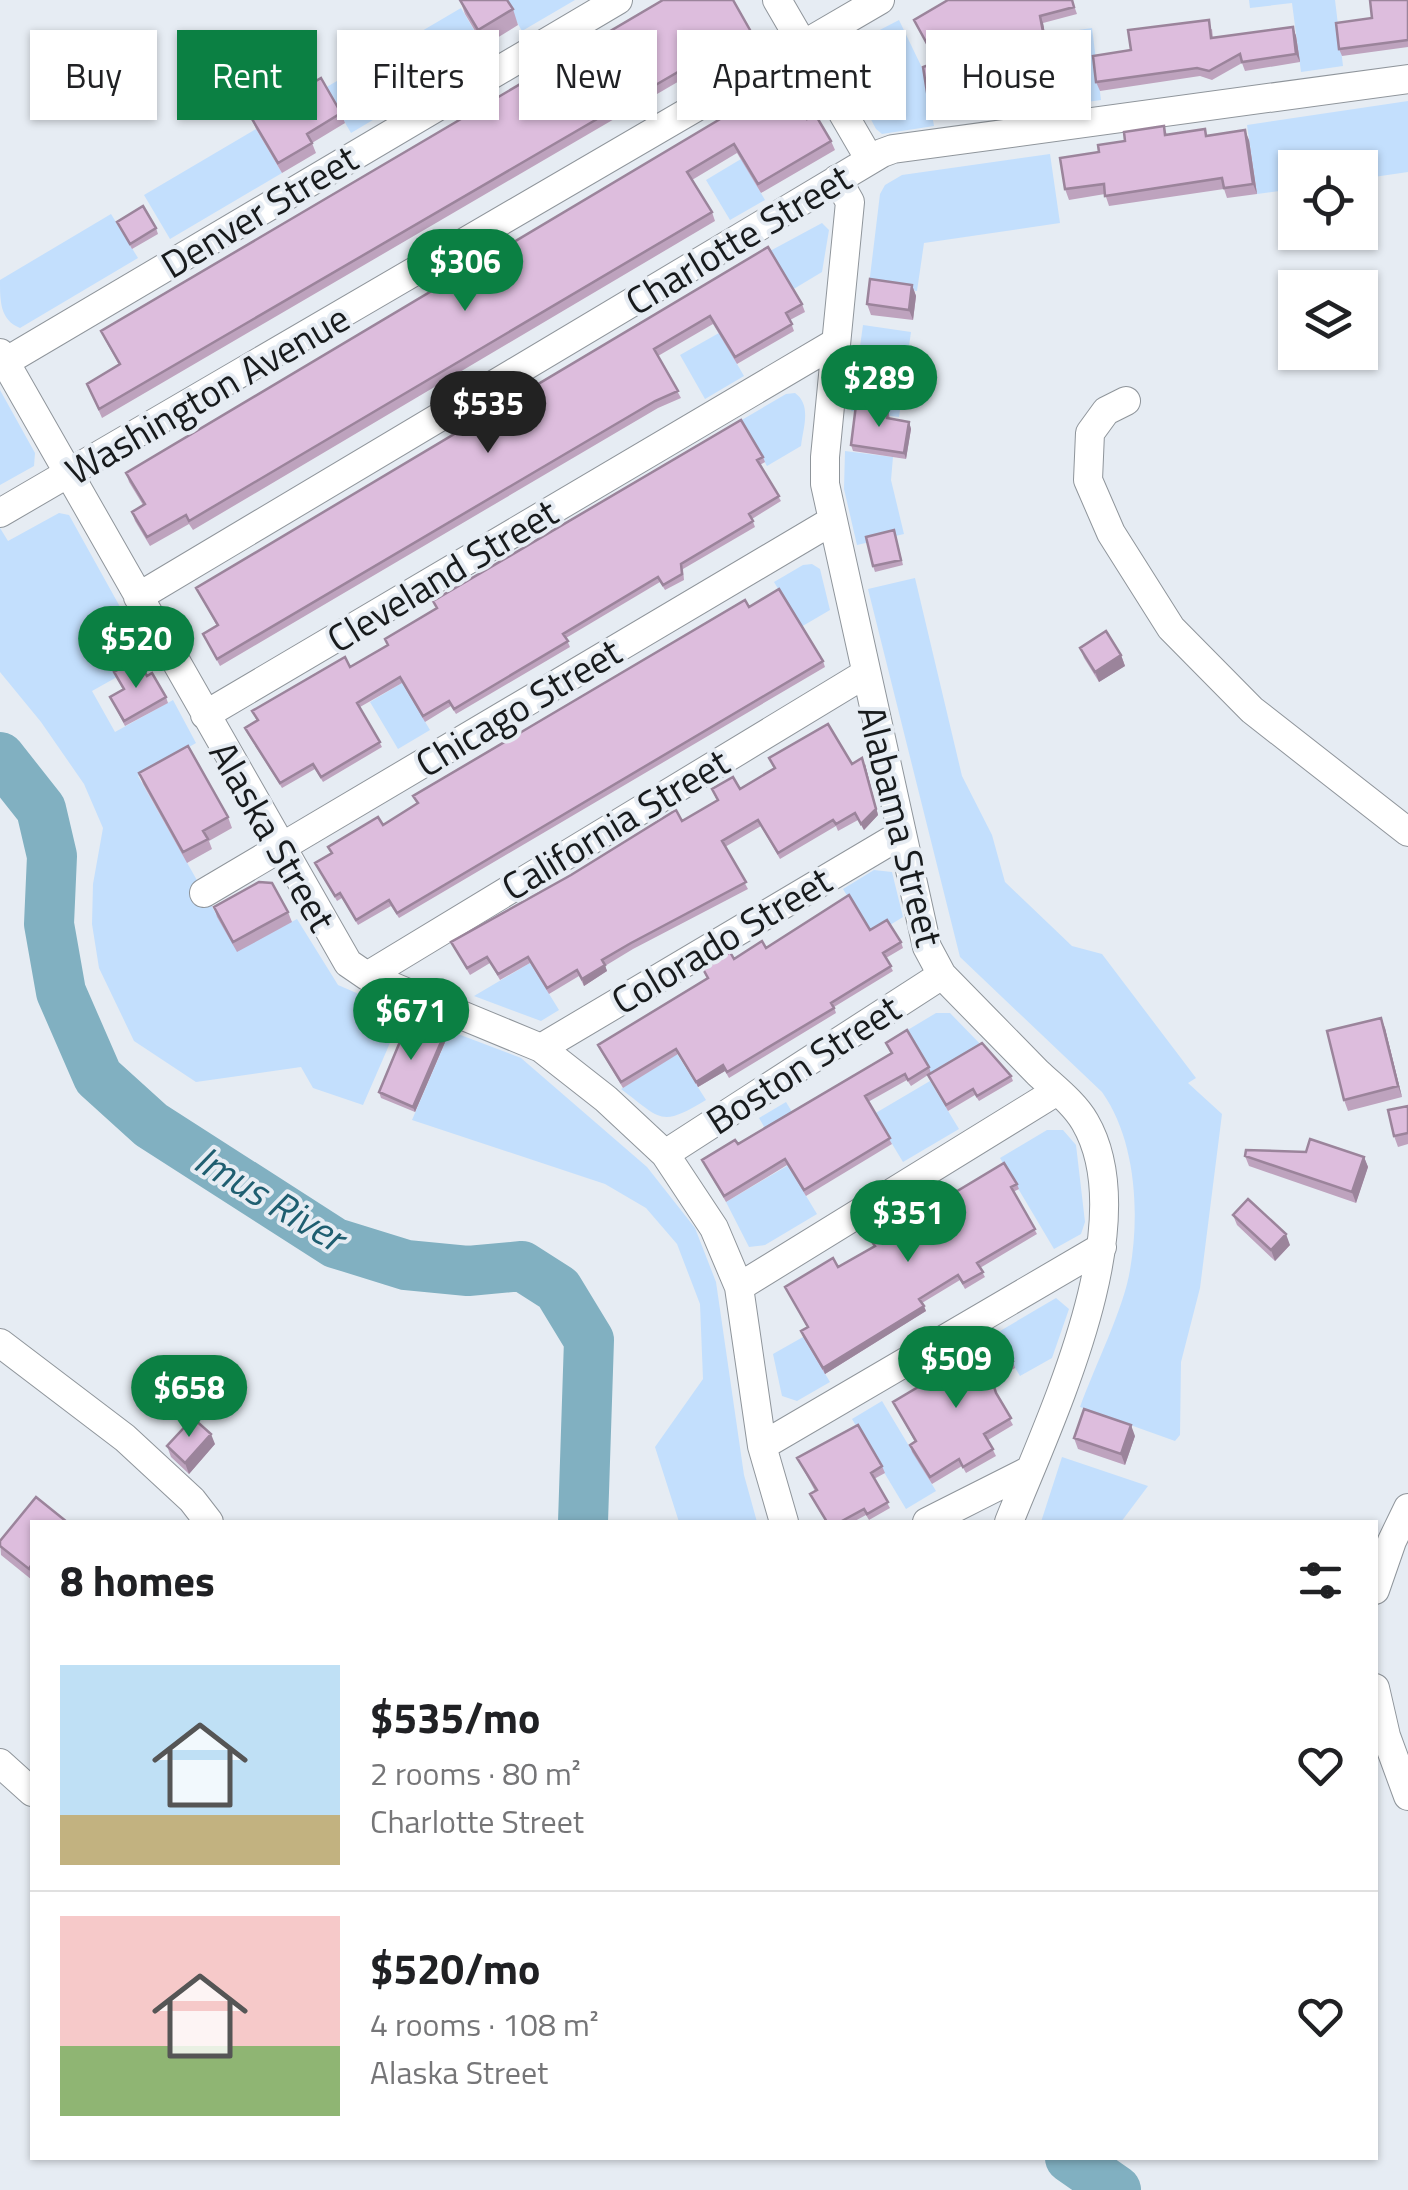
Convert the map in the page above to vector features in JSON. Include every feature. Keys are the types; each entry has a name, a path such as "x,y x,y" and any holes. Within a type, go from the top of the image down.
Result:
{"street":[{"name":"Denver Street","path":"2,357 618,0"},
{"path":"778,0 795,30"},
{"name":"Washington Avenue","path":"828,30 880,0"},
{"name":"Charlotte Street","path":"138,597 837,179 894,149 1408,79"},
{"name":"Washington Avenue","path":"0,513 677,118"},
{"path":"847,120 870,160"},
{"name":"Alabama Street","path":"837,179 850,202 824,457 825,484 927,947 942,975 1086,1122 1095,1147 1105,1219 1091,1308 1011,1520"},
{"name":"Cleveland Street","path":"205,716 835,344"},
{"name":"Alaska Street","path":"2,357 348,963 367,976 542,1048 606,1099 665,1154 714,1228 739,1287 762,1446 783,1520"},
{"path":"1126,401 1106,411 1090,432 1088,480 1111,533 1171,628 1252,710 1408,832"},
{"name":"Chicago Street","path":"204,893 832,522"},
{"name":"California Street","path":"367,976 865,674"},
{"name":"Colorado Street","path":"542,1048 902,834"},
{"name":"Boston Street","path":"665,1154 942,975"},
{"path":"739,1287 1056,1091"},
{"path":"762,1446 1102,1246"},
{"path":"0,1343 125,1438 192,1500 207,1520"},
{"path":"931,1520 1030,1470"},
{"path":"1378,1581 1408,1508"},
{"path":"1378,1701 1408,1796"},
{"path":"0,1763 30,1786"}],"shaded area":[{"path":"504,0 575,0 524,30"},
{"path":"1249,0 1335,0 1343,66 1301,72 1292,3 1250,8"},
{"path":"461,8 474,30 424,30"},
{"path":"899,20 904,30 880,30"},
{"path":"1092,28 1101,100 1091,101 1091,30 1079,30"},
{"path":"906,35 925,74 926,120 933,120 934,126 882,134 871,120 906,120"},
{"path":"337,81 337,109 325,88"},
{"path":"1408,101 1408,172 1378,176 1378,150 1278,150 1278,191 1257,194 1247,125"},
{"path":"343,120 373,120 351,133"},
{"path":"256,129 282,173 170,239 144,195"},
{"path":"1050,154 1060,223 924,243 917,291 869,285 880,194 885,185 902,175"},
{"path":"741,159 765,200 730,220 706,180"},
{"path":"111,214 138,258 20,328 13,325 1,302 0,280"},
{"path":"822,223 829,230 822,272 792,290 770,251"},
{"path":"863,325 911,332 899,417 851,411"},
{"path":"719,333 744,376 705,399 680,355"},
{"path":"0,390 35,453 34,466 0,485"},
{"path":"795,393 805,410 801,446 767,466 740,421 786,394"},
{"path":"845,451 893,457 891,480 904,534 857,545 844,489"},
{"path":"59,513 69,515 149,659 92,691 115,732 173,700 196,743 138,776 237,951 297,919 338,985 403,1013 363,1105 313,1088 301,1067 196,1082 134,1041 99,968 92,924 93,884 103,828 84,784 0,672 0,528 8,541"},
{"path":"812,564 820,569 830,610 801,627 774,582"},
{"path":"915,578 962,776 992,835 1005,882 1072,946 1102,954 1196,1078 1188,1083 1222,1114 1200,1288 1181,1362 1180,1435 1175,1441 1080,1407 1115,1320 1130,1270 1135,1225 1128,1154 1102,1092 960,957 868,589"},
{"path":"402,683 430,730 398,749 370,702"},
{"path":"874,870 892,872 903,917 872,936 843,889"},
{"path":"530,963 559,1010 541,1021 474,996"},
{"path":"936,1013 950,1013 984,1048 934,1078 906,1031"},
{"path":"450,1031 521,1058 647,1167 695,1228 716,1282 744,1475 756,1520 678,1520 655,1447 703,1379 700,1304 677,1244 646,1208 605,1184 412,1120"},
{"path":"677,1054 706,1100 679,1114 661,1116 621,1089"},
{"path":"930,1081 959,1129 903,1162 874,1114"},
{"path":"786,1102 815,1150 788,1166 817,1214 765,1245 749,1247 726,1202 787,1166 759,1118"},
{"path":"1047,1130 1063,1130 1076,1145 1085,1222 1081,1234 1054,1249 1000,1158"},
{"path":"1056,1298 1069,1309 1052,1358 1020,1376 995,1334"},
{"path":"803,1337 830,1382 797,1401 782,1396 773,1354"},
{"path":"882,1401 936,1491 906,1509 852,1419"},
{"path":"1062,1457 1148,1486 1122,1520 1042,1520"}],"building":[{"path":"460,0 507,0 513,9 478,30"},
{"path":"663,0 733,0 750,30 677,30 677,72 657,84 657,30 612,30"},
{"path":"948,0 1072,0 1074,7 1040,16 1043,30 926,30 926,42 914,20"},
{"path":"1370,0 1408,0 1408,40 1339,49 1336,23 1372,18"},
{"path":"1209,20 1211,38 1293,27 1296,54 1242,62 1240,54 1209,71 1197,68 1096,82 1093,56 1131,50 1128,30"},
{"path":"321,78 337,106 337,115 307,134 312,143 278,163 253,120 317,120 317,80"},
{"path":"519,85 519,120 595,120 99,409 87,384 120,364 101,331 459,120 499,120 499,97"},
{"path":"719,120 819,120 831,141 758,184 734,144 687,172 712,212 189,521 186,515 147,537 132,512 145,504 126,473"},
{"path":"1164,126 1165,135 1205,129 1206,136 1245,130 1253,184 1224,188 1222,178 1105,196 1104,184 1065,189 1060,158 1099,152 1098,145 1125,141 1124,132"},
{"path":"143,206 156,228 130,244 117,222"},
{"path":"768,247 802,304 786,313 792,324 735,357 710,316 654,349 678,391 217,659 203,634 218,625 196,588"},
{"path":"870,279 912,285 909,310 867,304"},
{"path":"856,405 888,410 887,418 909,422 904,453 851,445"},
{"path":"741,420 763,457 757,460 779,496 749,514 753,521 681,564 682,574 663,585 658,577 563,634 568,641 454,709 449,701 423,716 400,677 357,703 380,742 321,777 313,764 280,783 245,728 258,720 252,711 345,657 350,667 388,645 385,639 437,608 433,601"},
{"path":"894,530 901,560 873,566 866,537"},
{"path":"779,589 823,661 397,913 389,900 356,920 340,893 335,896 315,863 332,853 328,847 378,817 383,825 418,803 413,796 745,600 749,607"},
{"path":"1106,631 1121,655 1095,672 1080,648"},
{"path":"137,659 147,676 152,673 166,697 124,721 110,697 124,689 114,672"},
{"path":"828,724 852,764 862,758 876,809 861,824 855,813 836,824 833,820 778,853 758,820 722,841 746,882 602,960 605,965 582,979 577,970 547,988 528,957 498,974 487,957 467,968 451,942 676,810 682,821 718,800 712,789 733,777 740,789 775,768 769,758"},
{"path":"188,746 228,817 203,831 208,839 183,852 139,773"},
{"path":"259,882 272,883 288,912 233,942 214,907"},
{"path":"849,895 870,930 887,920 901,942 883,953 891,966 831,1003 834,1008 727,1072 723,1065 696,1082 676,1049 621,1082 598,1045 708,978 703,969 730,952 734,959 762,941 766,948"},
{"path":"1381,1018 1398,1086 1344,1100 1327,1031"},
{"path":"409,1020 444,1035 413,1107 379,1092"},
{"path":"907,1030 929,1067 908,1080 905,1074 865,1096 890,1138 804,1190 785,1159 724,1196 702,1160 735,1140 738,1144 892,1053 886,1043"},
{"path":"982,1043 1011,1076 977,1096 973,1089 946,1105 928,1075"},
{"path":"1408,1106 1408,1133 1394,1136 1388,1110"},
{"path":"1310,1139 1364,1157 1352,1192 1245,1156 1246,1150 1306,1152"},
{"path":"1004,1163 1017,1184 1011,1187 1035,1229 977,1263 983,1272 963,1283 958,1275 919,1299 924,1306 823,1368 801,1331 808,1327 785,1287 833,1258 838,1267 875,1246 868,1236 890,1222 894,1229"},
{"path":"1248,1199 1286,1234 1271,1250 1233,1215"},
{"path":"999,1339 1013,1361 990,1374 1011,1418 984,1434 993,1449 963,1467 959,1459 930,1477 910,1445 916,1441 893,1402"},
{"path":"1084,1409 1131,1425 1121,1454 1074,1438"},
{"path":"193,1418 211,1434 185,1463 167,1446"},
{"path":"858,1425 882,1466 871,1473 888,1502 867,1514 864,1509 844,1520 826,1520 810,1494 817,1490 797,1458"},
{"path":"36,1497 65,1520 30,1520 29,1569 0,1546"}],"waterway":[{"name":"Imus River","path":"0,757 41,809 52,856 49,924 61,992 98,1077 151,1125 335,1243 406,1265 468,1271 522,1266 558,1289 589,1340 583,1520"},
{"name":"Imus River","path":"1073,2160 1116,2190"}]}
